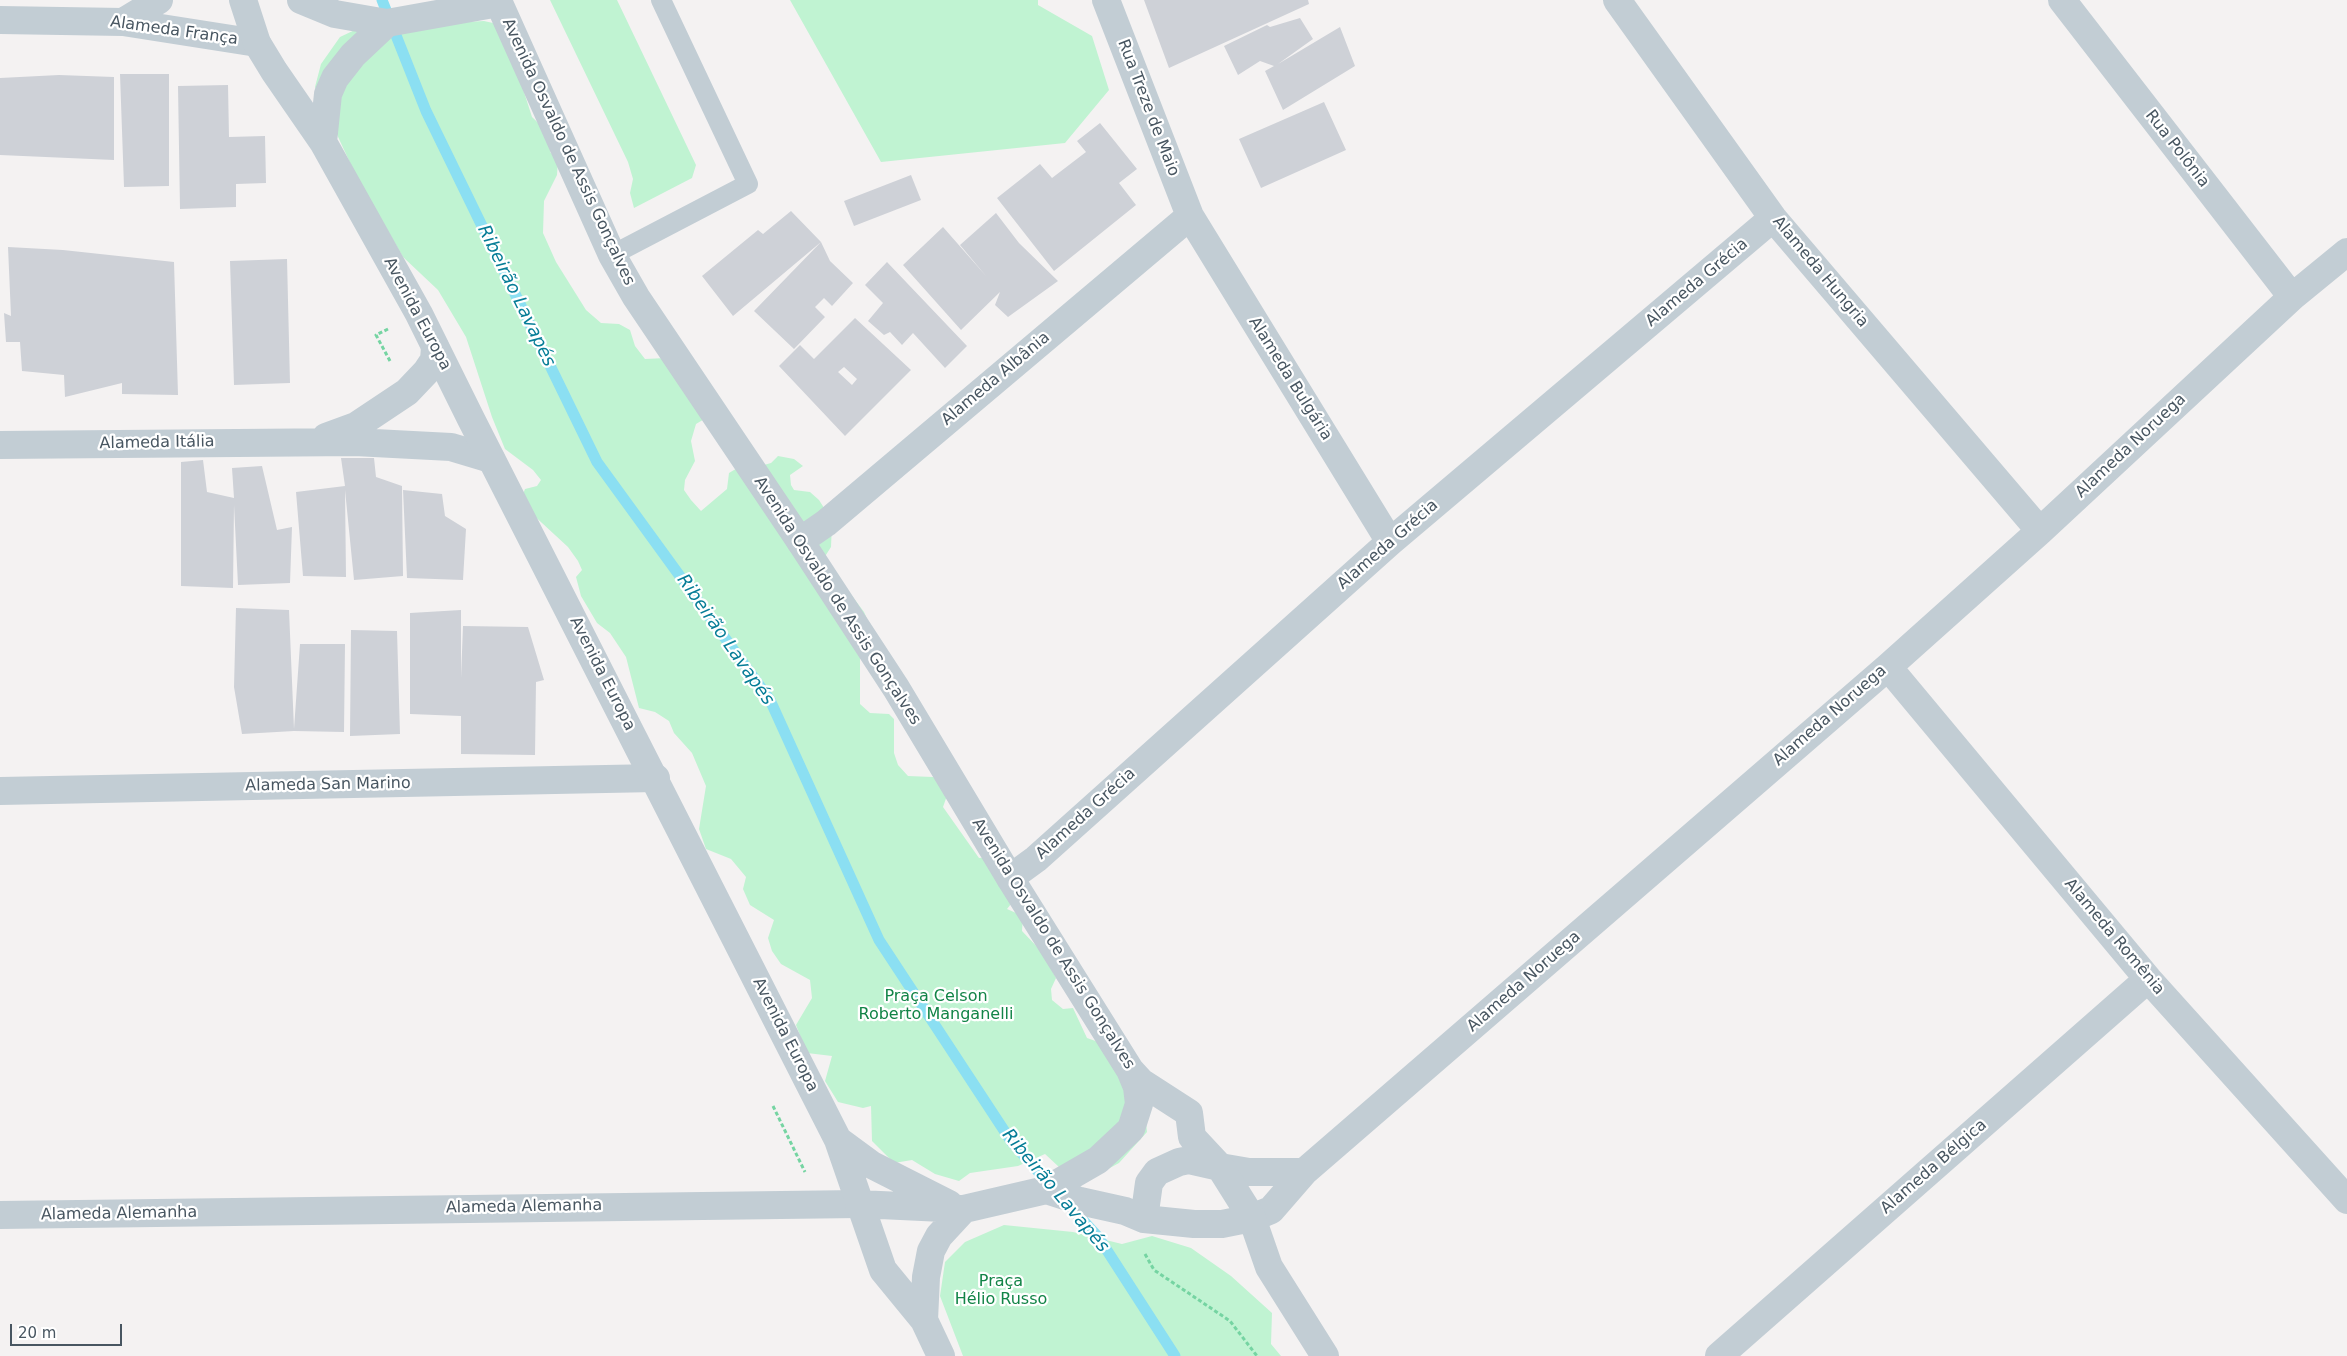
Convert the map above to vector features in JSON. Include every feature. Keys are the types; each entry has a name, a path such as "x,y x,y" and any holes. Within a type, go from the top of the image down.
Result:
{"street":[{"path":"123,22 159,0"},
{"name":"Avenida Europa","path":"243,0 258,42 278,78 323,142 419,314 491,459 656,778 838,1140 883,1270 924,1320 942,1356"},
{"path":"301,0 335,14 387,23"},
{"name":"Rua Treze de Maio","path":"1106,0 1190,216"},
{"name":"Alameda Hungria","path":"1617,0 1774,218 2040,531"},
{"name":"Rua Polônia","path":"2062,0 2292,297"},
{"name":"Avenida Osvaldo de Assis Gonçalves","path":"387,23 502,1 612,255 636,298 800,541 896,688 1010,878 1130,1070 1141,1082 1189,1113 1192,1138 1220,1167 1252,1218 1270,1267 1325,1356"},
{"name":"Alameda França","path":"0,20 123,22 258,42"},
{"path":"323,142 328,94 335,78 353,55 387,23"},
{"name":"Alameda Albânia","path":"800,541 826,522 1190,216"},
{"name":"Alameda Bulgária","path":"1190,216 1390,542"},
{"name":"Alameda Grécia","path":"1010,878 1036,859 1390,542 1774,218"},
{"name":"Alameda Noruega","path":"1252,1218 1271,1210 1304,1172 1888,667 2040,531 2292,297 2347,252"},
{"name":"Alameda Itália","path":"315,441 356,426 396,401 426,372 434,360 435,347"},
{"name":"Alameda Itália","path":"0,445 315,441 451,447 491,459"},
{"name":"Alameda Romênia","path":"1888,667 2148,979 2347,1200"},
{"name":"Alameda San Marino","path":"0,791 656,778"},
{"name":"Alameda Bélgica","path":"1719,1356 2148,979"},
{"name":"Alameda Alemanha","path":"0,1215 859,1204 964,1209 1055,1184 1098,1160 1131,1129 1139,1104 1137,1087 1130,1070"},
{"path":"838,1140 872,1165 938,1200 964,1209 948,1224 931,1251 926,1277 924,1320"},
{"path":"1144,1219 1149,1182 1158,1172 1179,1162 1189,1160 1249,1172 1304,1172"},
{"path":"1055,1184 1080,1201 1125,1211 1144,1219 1194,1224 1222,1224 1252,1218"},
{"name":"Avenida Osvaldo de Assis Gonçalves","path":"1222,1224 1270,1267"}],"lane":[{"path":"612,255 748,184 661,0"}],"path":[{"path":"1142,1246 1154,1270 1230,1321 1258,1356"}],"green space":[{"path":"550,0 617,0 696,165 692,178 634,208 630,193 633,179 628,162"},
{"path":"790,0 1038,0 1038,5 1092,36 1109,90 1065,143 881,162"},
{"name":"Praça Celson Roberto Manganelli","path":"484,21 511,27 516,67 532,117 559,143 550,152 558,160 557,175 544,201 543,233 556,262 586,310 601,323 619,324 630,330 635,346 645,359 666,358 706,418 696,424 691,441 695,461 685,480 684,490 691,500 701,511 727,489 729,473 744,464 764,465 771,463 778,456 794,459 803,466 790,475 791,485 794,490 810,492 819,500 826,511 832,523 831,547 824,558 864,612 869,623 860,651 860,704 870,713 889,714 894,719 894,753 898,765 908,776 933,777 944,783 949,790 943,807 979,858 990,857 1011,904 1007,909 1023,916 1022,931 1043,953 1056,978 1051,989 1052,1000 1063,1009 1073,1008 1087,1038 1104,1044 1145,1113 1147,1132 1119,1163 1097,1175 1059,1167 1045,1154 1018,1166 970,1173 959,1181 935,1174 912,1160 894,1163 872,1141 871,1106 863,1108 838,1102 825,1081 832,1056 807,1053 796,1025 812,998 810,980 781,964 772,951 768,938 774,920 750,905 743,889 746,877 731,859 706,849 699,829 706,786 692,753 674,733 669,721 655,712 639,708 626,657 610,633 597,623 581,596 576,577 582,570 578,561 568,547 529,511 522,497 525,489 537,486 541,480 533,470 505,449 492,417 466,337 438,290 403,257 358,180 315,87 321,64 340,37 359,28"},
{"name":"Praça Hélio Russo","path":"1004,1225 1073,1232 1122,1244 1152,1236 1191,1248 1231,1276 1272,1313 1271,1344 1281,1356 963,1356 940,1296 945,1262 965,1242"}],"building":[{"path":"1144,0 1308,0 1309,4 1169,68"},
{"path":"1300,18 1313,39 1278,64 1340,27 1355,66 1283,110 1265,71 1274,66 1260,61 1238,75 1224,46 1267,25 1270,27"},
{"path":"120,74 169,74 169,186 124,187"},
{"path":"59,75 114,77 114,160 0,155 0,78"},
{"path":"228,85 229,137 265,136 266,183 236,184 236,207 180,209 178,86"},
{"path":"1324,102 1346,150 1261,188 1239,139"},
{"path":"1100,123 1137,169 1119,183 1136,205 1054,271 997,198 1040,164 1052,178 1086,152 1077,141"},
{"path":"911,175 921,200 854,226 844,201"},
{"path":"791,211 821,242 733,316 702,276 758,230 763,234"},
{"path":"996,213 1019,243 1058,281 1008,317 995,305 1000,292 961,330 903,265 943,227 986,276 960,245"},
{"path":"821,242 830,261 853,283 832,306 824,298 815,307 825,317 794,349 754,311"},
{"path":"8,247 63,250 174,262 178,395 122,394 122,383 65,397 64,375 22,371 20,342 6,342 4,313 11,316"},
{"path":"287,259 290,383 234,385 230,261"},
{"path":"887,262 967,346 945,368 913,333 902,345 890,332 884,335 868,321 883,303 865,285"},
{"path":"855,318 911,370 845,436 779,366 800,345 814,359","holes":["844,367 857,379 852,385 838,372"]},
{"path":"341,458 374,458 376,477 402,486 403,576 354,580 345,490 346,577 303,576 296,492 345,486"},
{"path":"203,460 207,492 234,498 232,468 262,466 277,530 292,527 290,583 238,585 234,505 233,588 181,586 181,462"},
{"path":"403,490 442,494 445,516 466,529 463,580 407,578"},
{"path":"236,608 289,610 294,729 300,644 345,644 344,732 294,731 242,734 234,687"},
{"path":"461,610 461,678 463,626 528,627 544,680 536,682 535,755 461,754 461,716 410,714 410,613"},
{"path":"351,630 397,631 400,734 350,736"}],"waterway":[{"name":"Ribeirão Lavapés","path":"382,0 426,111 597,462 770,700 879,940 1011,1141 1052,1187"},
{"name":"Ribeirão Lavapés","path":"1068,1204 1099,1238 1175,1356"}]}
